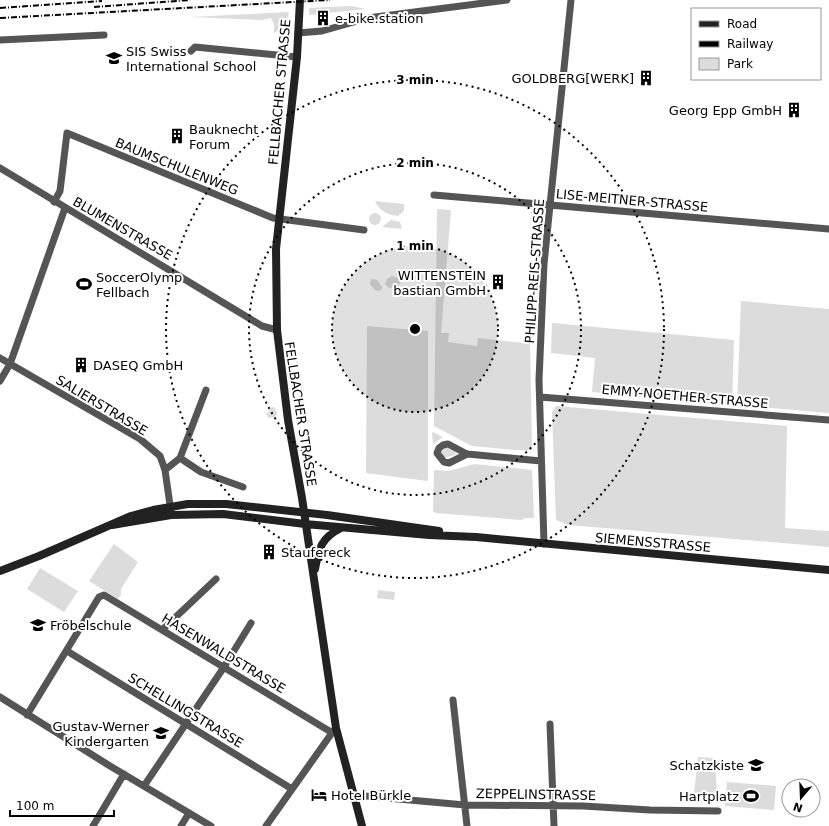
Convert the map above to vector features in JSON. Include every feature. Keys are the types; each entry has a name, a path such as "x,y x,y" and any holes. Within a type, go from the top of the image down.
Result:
{"main road":[{"name":"FELLBACHER STRASSE","path":"300,0 297,57 278,220 275,274 277,330 291,441 314,576 334,730 362,826"},
{"name":"SIEMENSSTRASSE","path":"171,510 188,504 226,504 304,512 476,537 829,570"},
{"name":"SIEMENSSTRASSE","path":"171,510 223,514 341,528 476,537"},
{"path":"0,571 112,526 171,510"},
{"path":"314,576 320,544 327,536 341,528"}],"street":[{"path":"298,33 322,31 368,18 507,0"},
{"name":"PHILIPP-REIS-STRASSE","path":"544,544 540,397 544,264 571,0"},
{"path":"0,40 104,35"},
{"path":"191,50 195,47 297,57"},
{"name":"BAUMSCHULENWEG","path":"54,202 60,191 67,133 278,220 364,230"},
{"name":"BLUMENSTRASSE","path":"0,168 54,202 142,252 262,326 277,330"},
{"name":"LISE-MEITNER-STRASSE","path":"434,195 829,229"},
{"path":"0,381 10,364 65,208"},
{"name":"SALIERSTRASSE","path":"0,358 140,439 160,456 165,470 171,510"},
{"path":"165,470 180,458 206,390"},
{"name":"EMMY-NOETHER-STRASSE","path":"540,397 829,420"},
{"path":"467,454 541,461"},
{"path":"180,458 201,472 243,487"},
{"path":"163,629 216,579"},
{"name":"HASENWALDSTRASSE","path":"66,651 99,597 104,595 163,629 224,667 334,730"},
{"path":"144,786 186,725 251,623"},
{"path":"27,715 66,651"},
{"name":"SCHELLINGSTRASSE","path":"66,651 292,789"},
{"path":"0,697 27,715 211,826"},
{"path":"453,700 467,826"},
{"path":"550,724 554,826"},
{"path":"266,826 334,730"},
{"path":"93,826 124,774"},
{"name":"ZEPPELINSTRASSE","path":"354,795 464,805 718,811"},
{"path":"181,826 189,813"}],"green space":[{"path":"351,6 366,9 309,15 309,8"},
{"path":"289,12 285,27 274,33 274,24 271,18 262,20 190,17"},
{"path":"375,201 404,204 404,211 398,216 391,215 381,210"},
{"path":"437,209 451,210 441,333 449,333 448,342 477,346 478,338 523,343 530,341 532,448 527,451 472,446 434,426"},
{"path":"375,213 379,215 381,219 379,223 375,225 371,223 369,219 371,215"},
{"path":"391,220 400,222 402,229 382,227"},
{"path":"392,276 399,278 401,283 396,287 389,288 385,284 387,279"},
{"path":"371,279 377,280 382,289 379,291 375,290 370,284"},
{"path":"741,301 829,309 829,413 737,405"},
{"path":"552,323 734,340 732,405 592,392 595,358 551,353"},
{"path":"367,326 428,331 428,481 366,473"},
{"path":"556,406 787,426 785,528 829,531 829,547 568,525 556,520 552,412"},
{"path":"274,407 277,413 276,417 268,418 266,413 269,412 269,408"},
{"path":"433,432 443,437 433,444 432,433"},
{"path":"443,448 448,448 456,452 455,455 444,458 441,452"},
{"path":"474,464 532,470 534,518 526,518 521,520 436,513 433,511 434,470 449,471"},
{"path":"114,544 138,562 121,589 121,595 118,599 89,581"},
{"path":"40,568 78,591 64,612 27,589"},
{"path":"378,590 395,592 394,600 377,598"},
{"path":"698,757 715,758 717,795 694,794"},
{"name":"Hartplatz","path":"727,782 776,786 774,810 725,806"}],"railway":[{"path":"94,7 190,0"},
{"path":"0,18 330,0"},
{"path":"0,8 102,1"}],"place":[{"name":"e-bike.station","path":"323,18"},
{"name":"SIS Swiss International School","path":"114,58"},
{"name":"GOLDBERG[WERK]","path":"646,78"},
{"name":"Georg Epp GmbH","path":"794,110"},
{"name":"Bauknecht Forum","path":"177,136"},
{"name":"WITTENSTEIN bastian GmbH","path":"498,282"},
{"name":"SoccerOlymp Fellbach","path":"84,284"},
{"name":"DASEQ GmbH","path":"81,365"},
{"name":"Staufereck","path":"269,552"},
{"name":"Fröbelschule","path":"38,625"},
{"name":"Gustav-Werner Kindergarten","path":"161,733"},
{"name":"Schatzkiste","path":"756,765"},
{"name":"Hotel Bürkle","path":"319,795"},
{"name":"Hartplatz","path":"751,796"}]}
